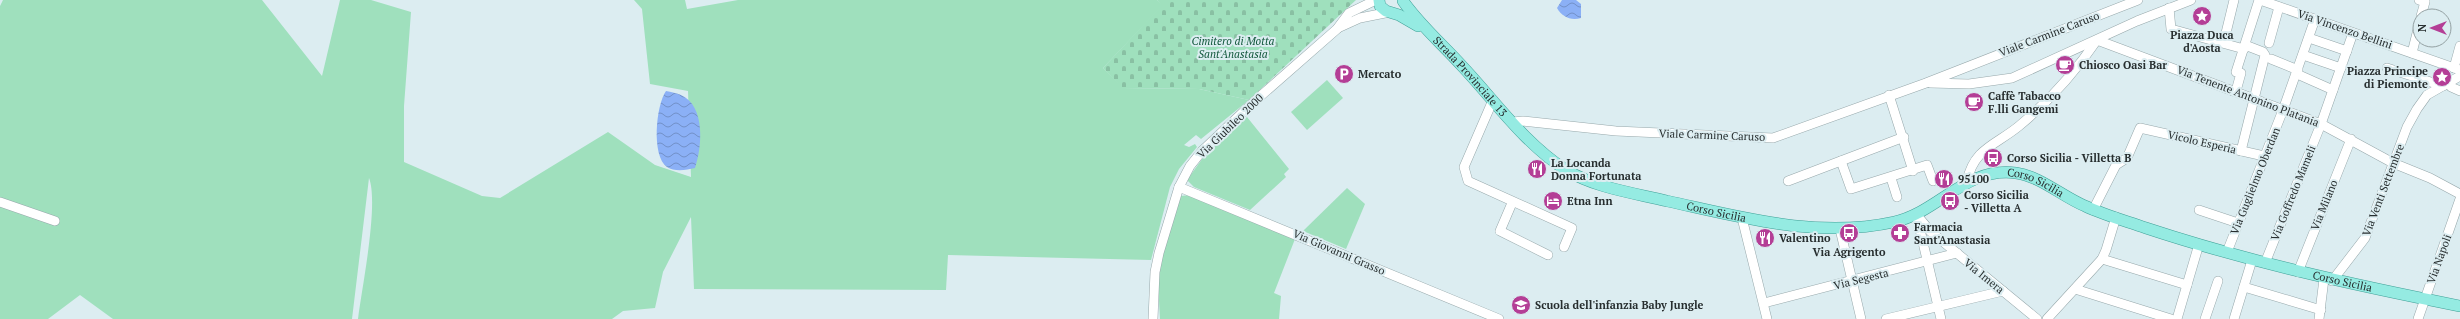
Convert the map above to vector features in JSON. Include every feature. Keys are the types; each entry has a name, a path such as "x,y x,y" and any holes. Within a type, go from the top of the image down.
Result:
{"main road":[{"path":"1379,0 1382,9 1427,31"},
{"path":"1390,12 1398,10 1402,1 1427,31"},
{"name":"Strada Provinciale 13","path":"1427,31 1513,122"},
{"name":"Corso Sicilia","path":"1513,122 1552,160 1582,178 1651,197 1742,218 1784,226 1840,229 1896,222 1916,214 1967,181 1983,174 1996,172 2021,174 2093,210 2252,260 2328,280 2460,306"}],"street":[{"path":"1337,29 1349,13 1376,0"},
{"name":"Viale Carmine Caruso","path":"1513,122 1523,121 1616,131 1759,139 1773,138 1889,95 1926,83 2138,0"},
{"path":"2225,37 2234,0"},
{"path":"2236,92 2241,73 2236,72 2259,0"},
{"name":"Via Vincenzo Bellini","path":"2259,0 2456,67"},
{"name":"Viale Carmine Caruso","path":"1926,83 1970,84 2012,78 2184,1"},
{"path":"2269,43 2279,7"},
{"path":"2169,8 2171,29 2263,52 2268,57 2333,90"},
{"path":"1337,29 1360,18 1390,12"},
{"name":"Via Guglielmo Oberdan","path":"2227,252 2283,110 2315,19"},
{"name":"Via Giubileo 2000","path":"1153,319 1155,272 1158,253 1182,177 1202,151 1337,29"},
{"name":"Via Goffredo Mameli","path":"2265,263 2321,124 2354,32"},
{"path":"2309,38 2347,51"},
{"path":"1967,181 1970,166 1982,153 2019,127 2078,66 2097,40"},
{"name":"Via Tenente Antonino Platania","path":"2097,40 2321,124 2394,163 2430,178 2460,194"},
{"path":"2456,67 2460,46"},
{"path":"2412,53 2413,48"},
{"path":"2303,56 2341,68"},
{"path":"2241,151 2254,98 2268,57"},
{"path":"2387,68 2447,86 2460,92"},
{"path":"1961,69 1960,75 1970,84"},
{"path":"2447,86 2460,76"},
{"name":"Via Venti Settembre","path":"2328,280 2365,238 2407,127 2427,95 2447,86"},
{"path":"1889,95 1904,137 1913,171"},
{"path":"1493,100 1464,167 1465,177 1468,181 1512,203 1572,228 1564,247"},
{"name":"Vicolo Esperia","path":"2093,210 2116,165 2126,158 2140,128 2264,156"},
{"path":"1788,181 1904,137"},
{"name":"Via Milano","path":"2298,272 2351,139"},
{"path":"1841,161 1851,189 1891,178 1927,165 1933,181"},
{"path":"1891,178 1897,197"},
{"name":"Via Giovanni Grasso","path":"1179,187 1499,319"},
{"name":"Via Napoli","path":"2418,319 2460,199"},
{"path":"0,202 55,221"},
{"path":"1512,203 1500,231 1548,255"},
{"path":"2199,210 2238,224"},
{"path":"1916,214 1941,319"},
{"name":"Via Imera","path":"1916,214 1930,231 2037,319"},
{"path":"2048,319 2102,259 2116,217"},
{"path":"1742,218 1767,319"},
{"path":"1840,229 1861,319"},
{"path":"2177,319 2199,244"},
{"name":"Via Segesta","path":"1764,303 1957,253"},
{"path":"2102,259 2187,285"},
{"path":"2234,319 2252,260"},
{"path":"2244,287 2320,315 2328,280"},
{"path":"2205,319 2218,281"},
{"path":"2075,289 2171,319"},
{"path":"1886,319 2003,291"}],"green space":[{"path":"3,0 262,0 322,76 340,0 371,0 411,12 404,106 404,162 482,196 500,198 608,132 655,165 691,177 688,91 650,84 642,9 634,0 685,0 687,9 738,0 1157,0 1163,5 1103,68 1124,88 1199,89 1249,100 1201,139 1196,135 1184,145 1189,147 1195,144 1197,147 1179,169 1170,187 1151,260 948,255 946,290 694,289 691,217 663,272 655,308 623,311 612,319 358,319 371,226 372,190 369,178 352,319 113,319 80,295 48,319 0,319 0,6"},
{"name":"Cimitero di Motta Sant'Anastasia","path":"1157,0 1356,0 1249,100 1199,89 1123,88 1103,68 1162,5"},
{"path":"1327,80 1343,98 1307,130 1291,112"},
{"path":"1247,117 1289,169 1284,174 1286,177 1250,210 1194,187 1187,180 1205,155"},
{"path":"1347,188 1365,204 1346,249 1303,231"},
{"path":"1190,195 1295,239 1274,293 1281,296 1279,319 1160,319 1158,282 1161,260 1181,196"}],"water":[{"path":"1562,0 1576,0 1581,4 1581,18 1570,19 1561,14 1557,8"},
{"path":"666,91 681,95 689,100 695,108 700,128 700,139 695,168 673,170 667,167 662,161 657,142 657,130 660,107"}],"place":[{"name":"Piazza Duca d'Aosta","path":"2202,16"},
{"name":"Chiosco Oasi Bar","path":"2065,65"},
{"name":"Mercato","path":"1344,74"},
{"name":"Piazza Principe di Piemonte","path":"2442,77"},
{"name":"Caffè Tabacco F.lli Gangemi","path":"1974,102"},
{"name":"Corso Sicilia - Villetta B","path":"1993,158"},
{"name":"La Locanda Donna Fortunata","path":"1537,169"},
{"name":"95100","path":"1944,179"},
{"name":"Etna Inn","path":"1553,201"},
{"name":"Corso Sicilia - Villetta A","path":"1950,201"},
{"name":"Via Agrigento","path":"1849,233"},
{"name":"Farmacia Sant'Anastasia","path":"1900,233"},
{"name":"Valentino","path":"1765,238"},
{"name":"Scuola dell'infanzia Baby Jungle","path":"1521,305"}]}
